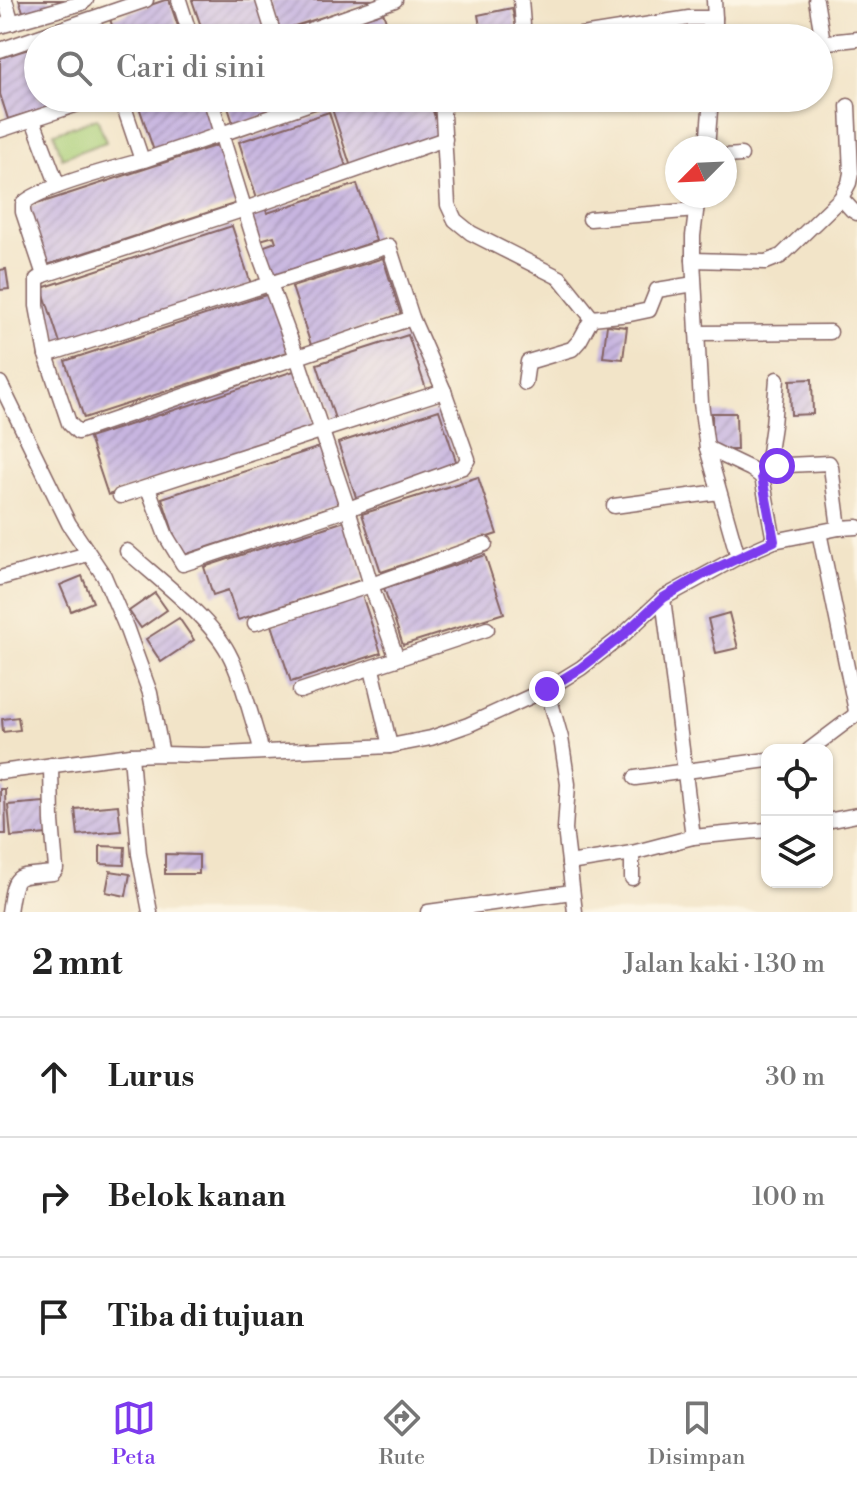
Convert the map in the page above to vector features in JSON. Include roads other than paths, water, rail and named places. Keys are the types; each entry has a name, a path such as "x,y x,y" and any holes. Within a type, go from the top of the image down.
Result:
{"street":[{"path":"5,0 6,24 86,0"},
{"path":"76,24 146,0"},
{"path":"179,0 187,24"},
{"path":"263,0 271,24"},
{"path":"327,24 395,0"},
{"path":"521,0 523,24"},
{"path":"714,0 715,24"},
{"path":"816,0 819,24"},
{"path":"651,24 689,18 715,18"},
{"path":"833,42 857,39"},
{"path":"0,50 24,42"},
{"path":"693,260 766,262 781,256 841,198 851,173 848,106"},
{"path":"0,130 56,112"},
{"path":"126,112 142,160"},
{"path":"215,112 397,659"},
{"path":"44,275 23,212 27,199 58,186 222,134 275,112"},
{"path":"443,112 448,205 455,220 471,233 560,278 592,318"},
{"path":"708,136 710,112"},
{"path":"33,120 58,186"},
{"path":"412,318 78,432 69,423 46,355 36,295 37,279 445,139"},
{"path":"737,155 741,155"},
{"path":"841,198 857,213"},
{"path":"590,219 665,208"},
{"path":"697,208 693,260 701,403 707,448 738,557"},
{"path":"46,355 389,246 412,318 444,391 467,463 456,470 348,509 183,564 166,536 148,488"},
{"path":"592,318 649,310 657,290 694,284"},
{"path":"525,383 528,362 572,349 592,318"},
{"path":"697,333 830,332"},
{"path":"774,541 764,472 773,425 777,379"},
{"path":"0,383 69,524 104,576 150,693 162,754"},
{"path":"120,496 444,391"},
{"path":"707,448 764,472 828,463 831,465 839,528"},
{"path":"614,506 719,492"},
{"path":"0,772 131,755 203,755 390,746 431,738 468,725 547,689 581,668 622,636 663,598 738,557 774,541 857,527"},
{"path":"817,744 852,718 856,711 819,532"},
{"path":"255,623 485,544"},
{"path":"127,551 187,604 220,639 229,654 261,751"},
{"path":"0,578 88,554"},
{"path":"663,598 693,837"},
{"path":"300,691 487,629"},
{"path":"372,669 390,746"},
{"path":"547,689 561,738 568,784 565,829 575,912"},
{"path":"131,755 139,854 150,912"},
{"path":"635,778 761,761"},
{"path":"9,912 13,885 17,879 24,875 53,873 56,869 51,765"},
{"path":"833,820 857,815"},
{"path":"569,863 632,853 693,837 761,831"},
{"path":"632,853 632,878"},
{"path":"428,912 572,892"}]}
